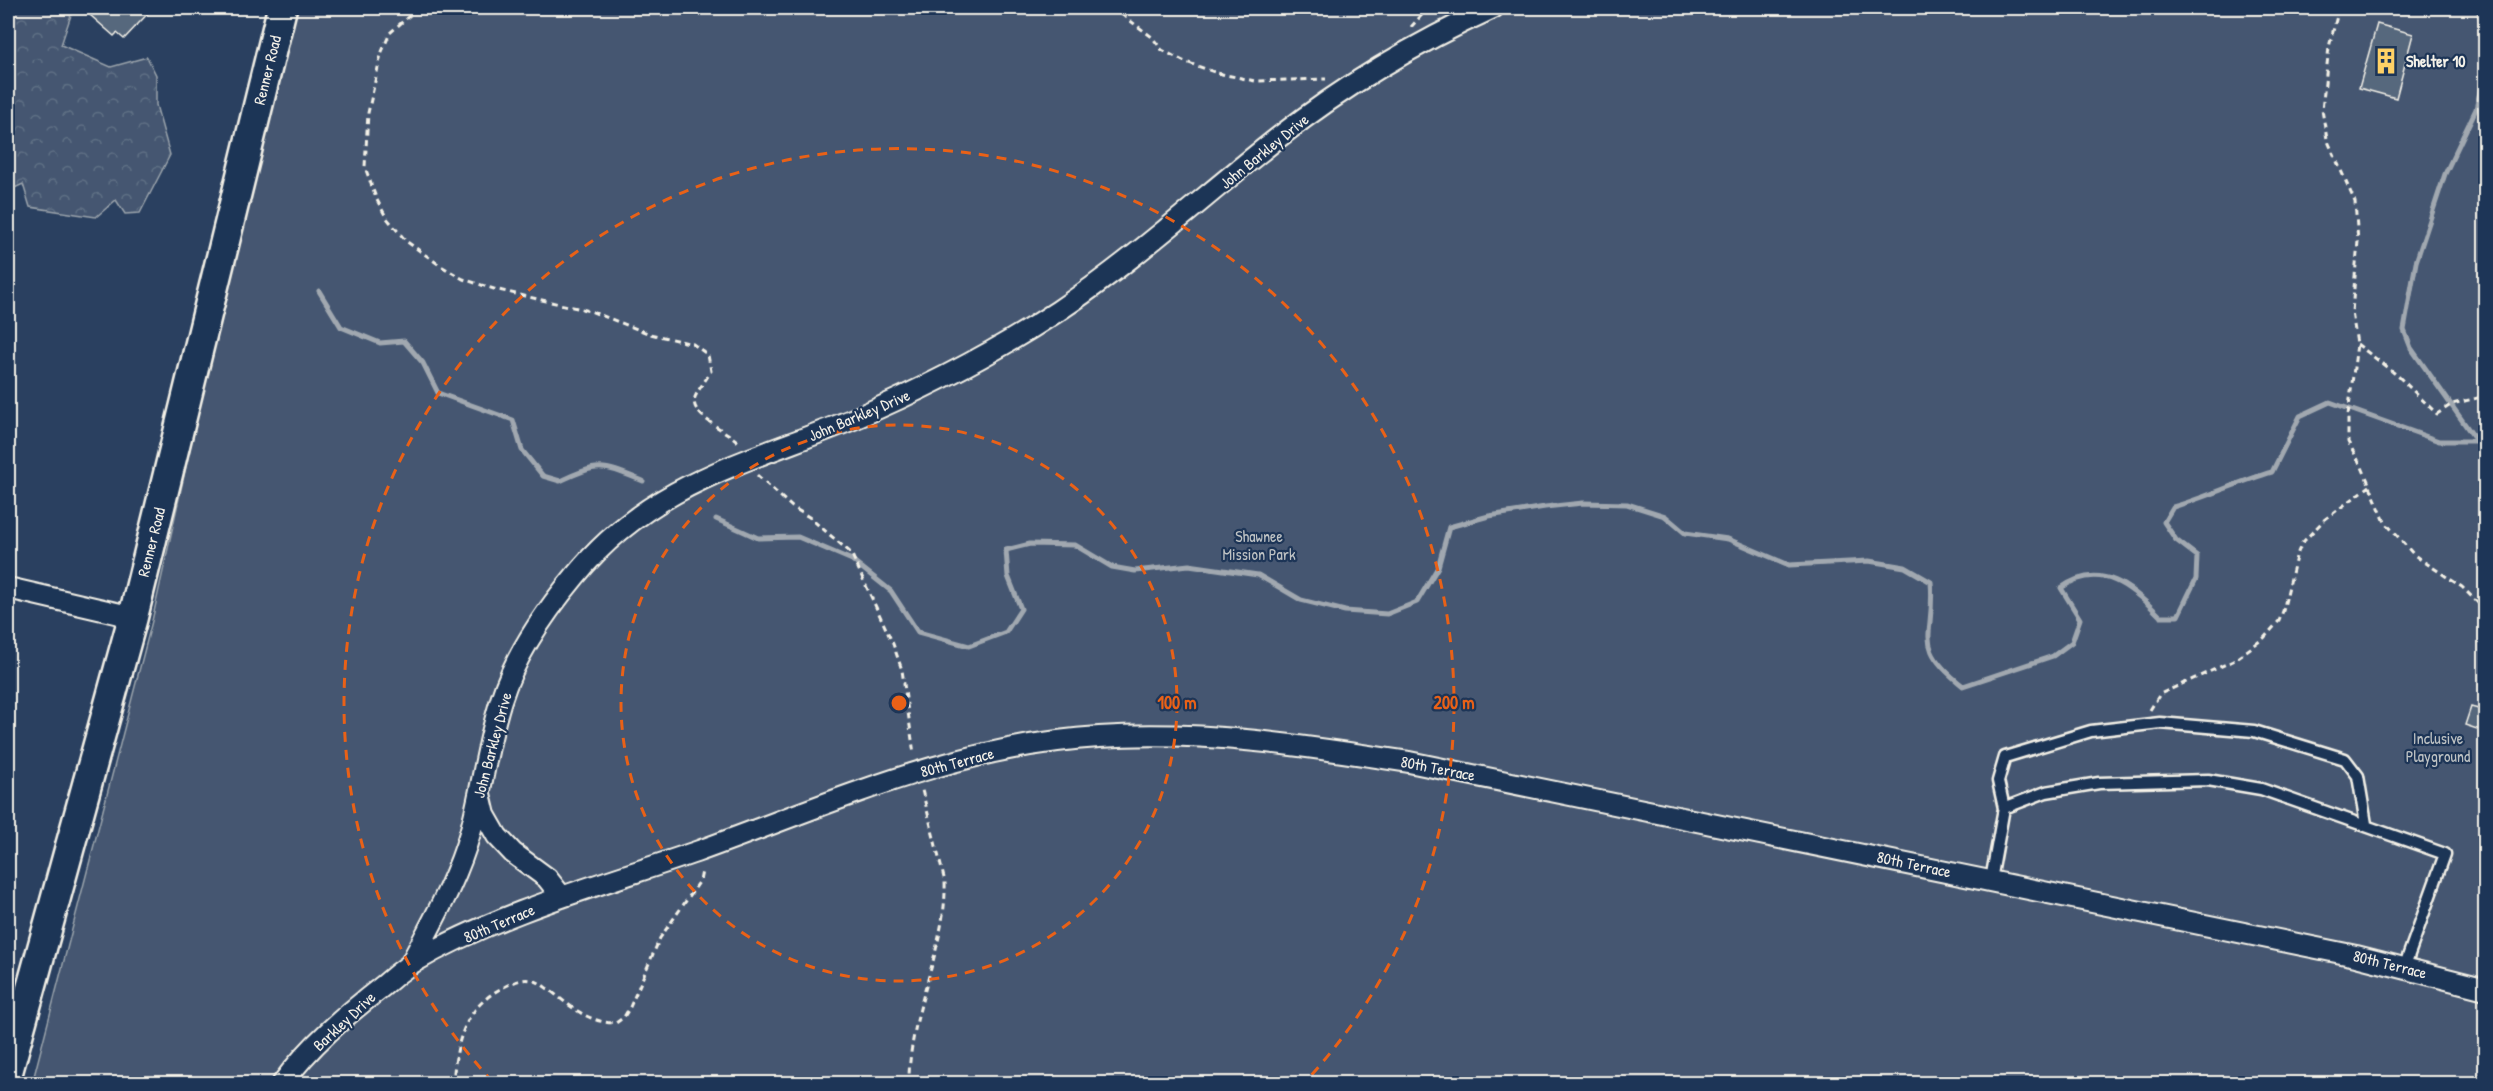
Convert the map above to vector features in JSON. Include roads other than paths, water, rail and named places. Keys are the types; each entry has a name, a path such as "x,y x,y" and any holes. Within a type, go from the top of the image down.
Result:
{"main road":[{"name":"Renner Road","path":"8,1072 132,617 282,8"}],"street":[{"name":"John Barkley Drive","path":"410,964 448,892 460,863 470,833 502,697 519,658 576,574 616,533 686,485 922,389 984,356 1058,311 1124,264 1317,108 1398,57 1493,8"},
{"path":"8,588 132,617"},
{"name":"80th Terrace","path":"410,964 491,923 698,851 828,802 955,760 1016,746 1097,737 1161,734 1290,743 1409,762 2356,956 2486,989"},
{"path":"479,791 485,815 497,836 521,860 547,878 562,897"},
{"name":"Barkley Drive","path":"282,1083 347,1015 410,964"}],"lane":[{"path":"1991,880 2004,808 1998,781 2005,757 2091,731 2160,723 2254,731 2345,759 2358,776 2366,824"},
{"path":"2004,808 2046,792 2098,783 2208,780 2261,789 2366,824 2445,854 2404,968"}],"waterway":[{"path":"2478,8 2486,47"},
{"path":"2476,440 2411,348 2404,330 2416,262 2445,174 2476,109 2486,66"},
{"path":"319,291 341,327 380,343 404,341 423,363 438,393 513,420 522,450 543,476 560,481 593,468 601,468 643,481"},
{"path":"716,519 758,538 798,537 852,560 891,591 918,632 969,646 1006,632 1021,609 1008,576 1006,550 1030,544 1075,545 1112,567 1135,571 1189,565 1258,575 1301,600 1345,611 1387,614 1417,602 1438,567 1449,527 1489,516 1545,507 1583,503 1627,504 1665,516 1685,533 1728,539 1789,565 1869,561 1905,567 1931,582 1929,639 1931,649 1936,660 1963,686 2053,656 2072,642 2080,619 2061,588 2076,580 2089,576 2115,581 2138,595 2160,616 2178,616 2196,579 2197,556 2176,540 2164,522 2173,507 2272,472 2300,416 2330,402 2439,441 2486,441"}],"place":[{"name":"Shelter 10","path":"2386,61"}],"park label":[{"name":"Shawnee Mission Park","path":"1259,545"},
{"name":"Inclusive Playground","path":"2438,747"}]}
